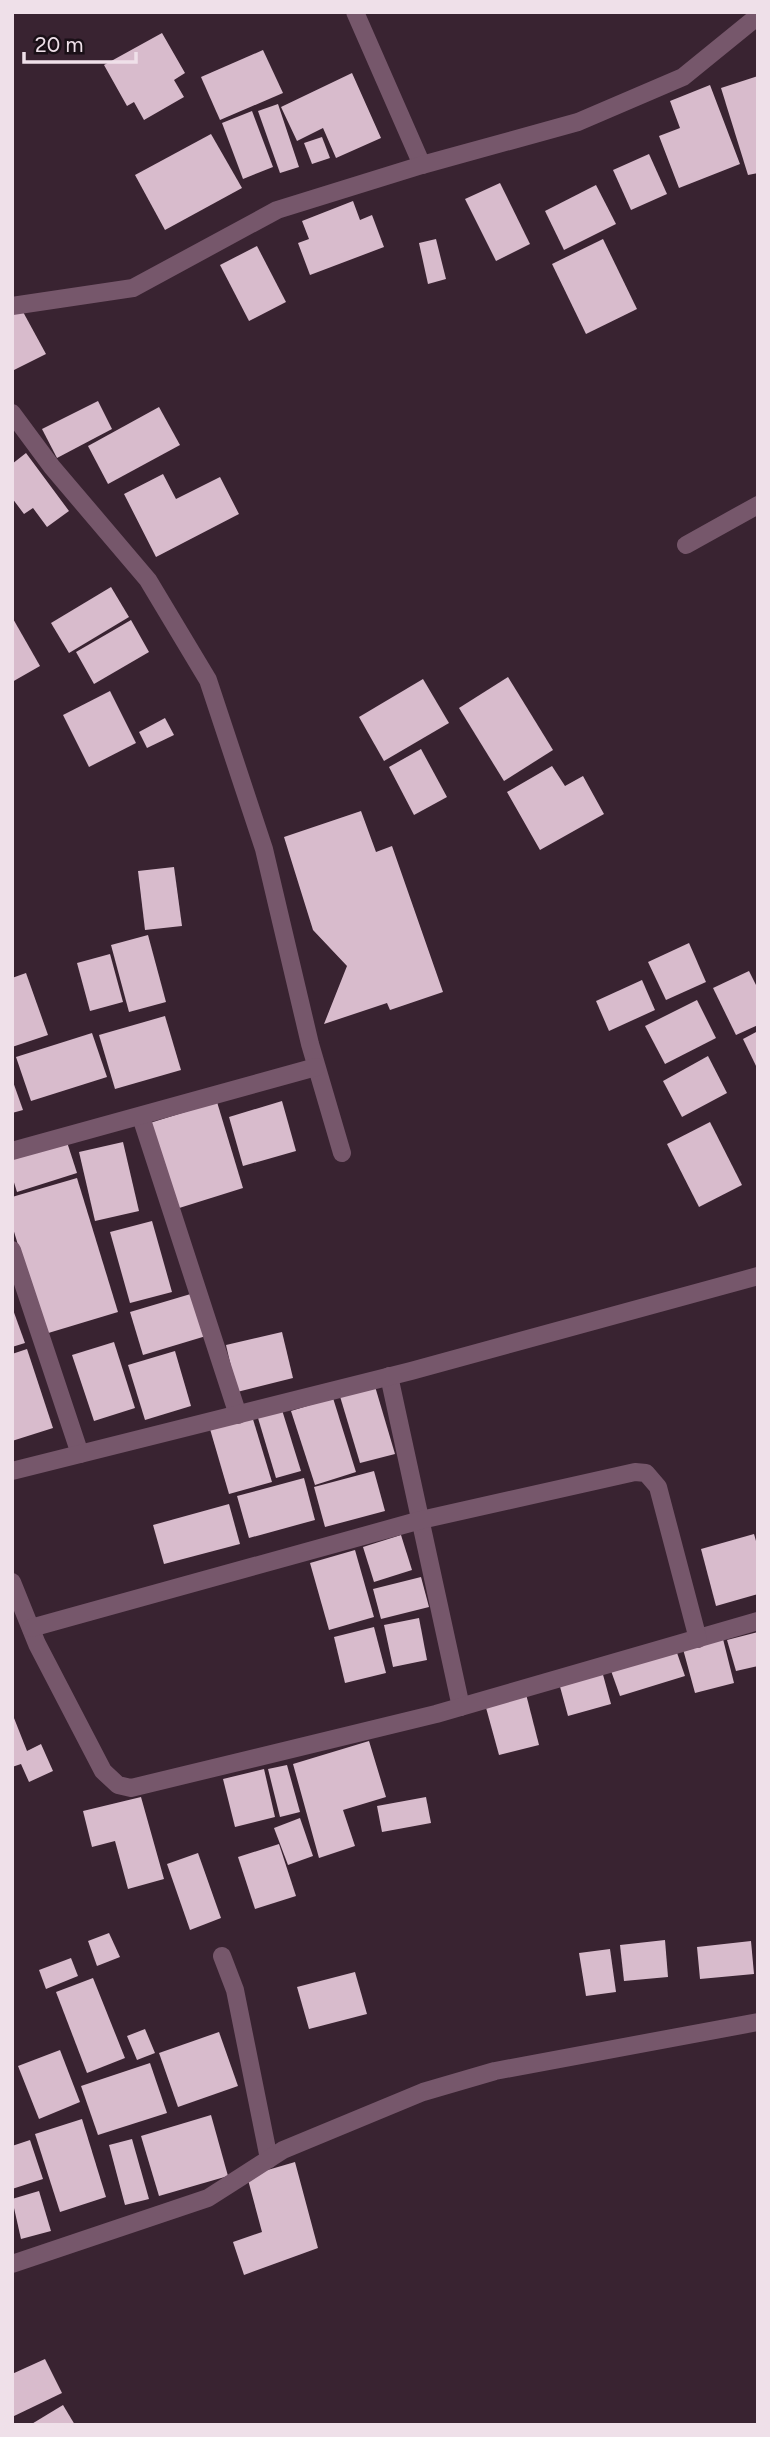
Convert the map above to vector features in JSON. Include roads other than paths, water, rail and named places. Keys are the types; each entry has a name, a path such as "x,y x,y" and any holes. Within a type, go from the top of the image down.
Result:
{"street":[{"path":"355,12 422,165"},
{"path":"12,306 132,288 277,210 422,165 578,122 683,77 758,16"},
{"path":"12,413 52,467 148,580 208,680 264,849 316,1067 342,1153"},
{"path":"686,545 758,505"},
{"path":"12,1152 316,1067"},
{"path":"141,1117 238,1415"},
{"path":"12,1250 80,1454"},
{"path":"12,1471 389,1376 758,1276"},
{"path":"389,1376 461,1707"},
{"path":"31,1628 421,1520 635,1472 646,1474 658,1487 698,1639"},
{"path":"13,1588 103,1771 118,1785 131,1788 461,1707 758,1621"},
{"path":"222,1955 235,1990 268,2159"},
{"path":"12,2264 208,2198 268,2159 423,2092 495,2071 758,2022"}]}
